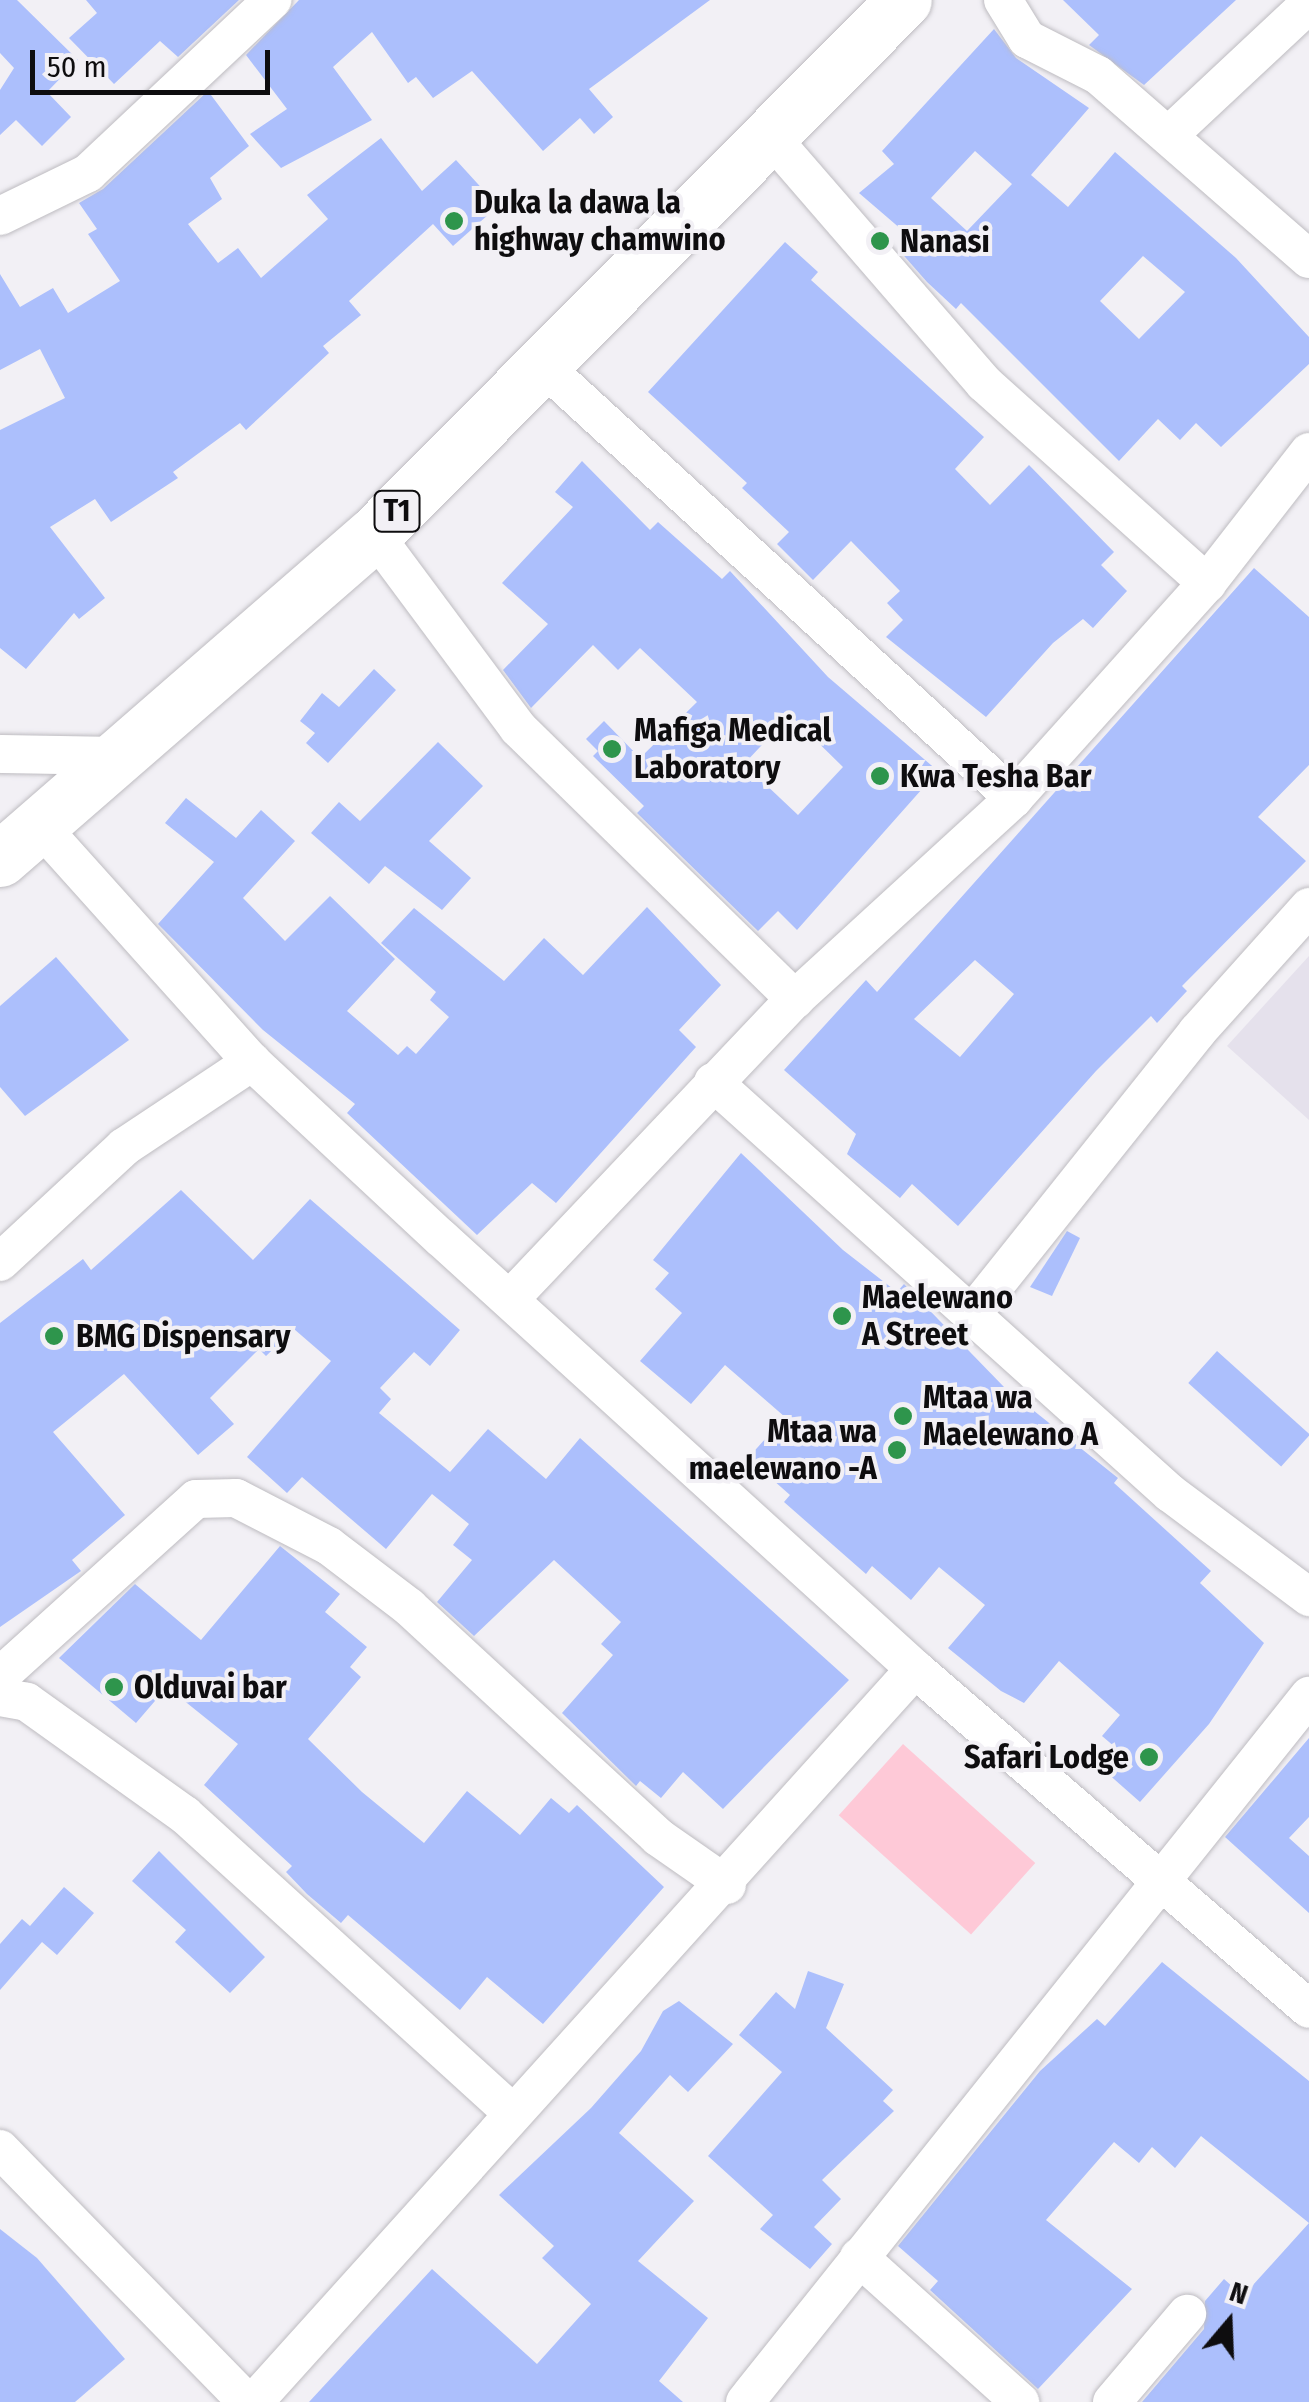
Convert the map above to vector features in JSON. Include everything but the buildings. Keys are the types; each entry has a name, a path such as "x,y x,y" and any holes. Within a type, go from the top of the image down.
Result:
{"highway":[{"name":"T1","path":"20,843 114,756 374,534 904,0"}],"street":[{"path":"0,216 88,174 272,0"},
{"path":"1002,0 1028,39 1098,75 1309,260"},
{"path":"1169,135 1309,4"},
{"path":"770,136 984,383 1207,582"},
{"path":"541,364 1014,798"},
{"path":"510,1299 794,999 1014,798 1207,582 1309,452"},
{"path":"374,534 518,728 794,999"},
{"path":"0,754 114,756"},
{"path":"20,843 252,1062 915,1669 1309,2009"},
{"path":"972,1314 1197,1032 1309,907"},
{"path":"0,1262 124,1147 252,1062"},
{"path":"713,1082 1170,1494 1309,1597"},
{"path":"0,1676 196,1499 236,1498 329,1546 409,1608 658,1838 727,1886"},
{"path":"0,2149 251,2402 510,2111 727,1886 915,1669"},
{"path":"745,2402 1164,1883 1309,1696"},
{"path":"0,1698 27,1702 185,1815 510,2111"},
{"path":"859,2258 1020,2402"},
{"path":"1112,2402 1187,2314"}],"shaded area":[{"path":"1309,956 1309,1120 1227,1046"},
{"path":"903,1744 1035,1863 971,1934 839,1815"}],"place":[{"name":"Duka la dawa la highway chamwino","path":"454,221"},
{"name":"Nanasi","path":"880,241"},
{"name":"Mafiga Medical Laboratory","path":"612,749"},
{"name":"Kwa Tesha Bar","path":"880,776"},
{"name":"Maelewano A Street","path":"842,1316"},
{"name":"BMG Dispensary","path":"54,1336"},
{"name":"Mtaa wa Maelewano A","path":"903,1416"},
{"name":"Mtaa wa maelewano -A","path":"897,1450"},
{"name":"Olduvai bar","path":"114,1687"},
{"name":"Safari Lodge","path":"1149,1757"}]}
